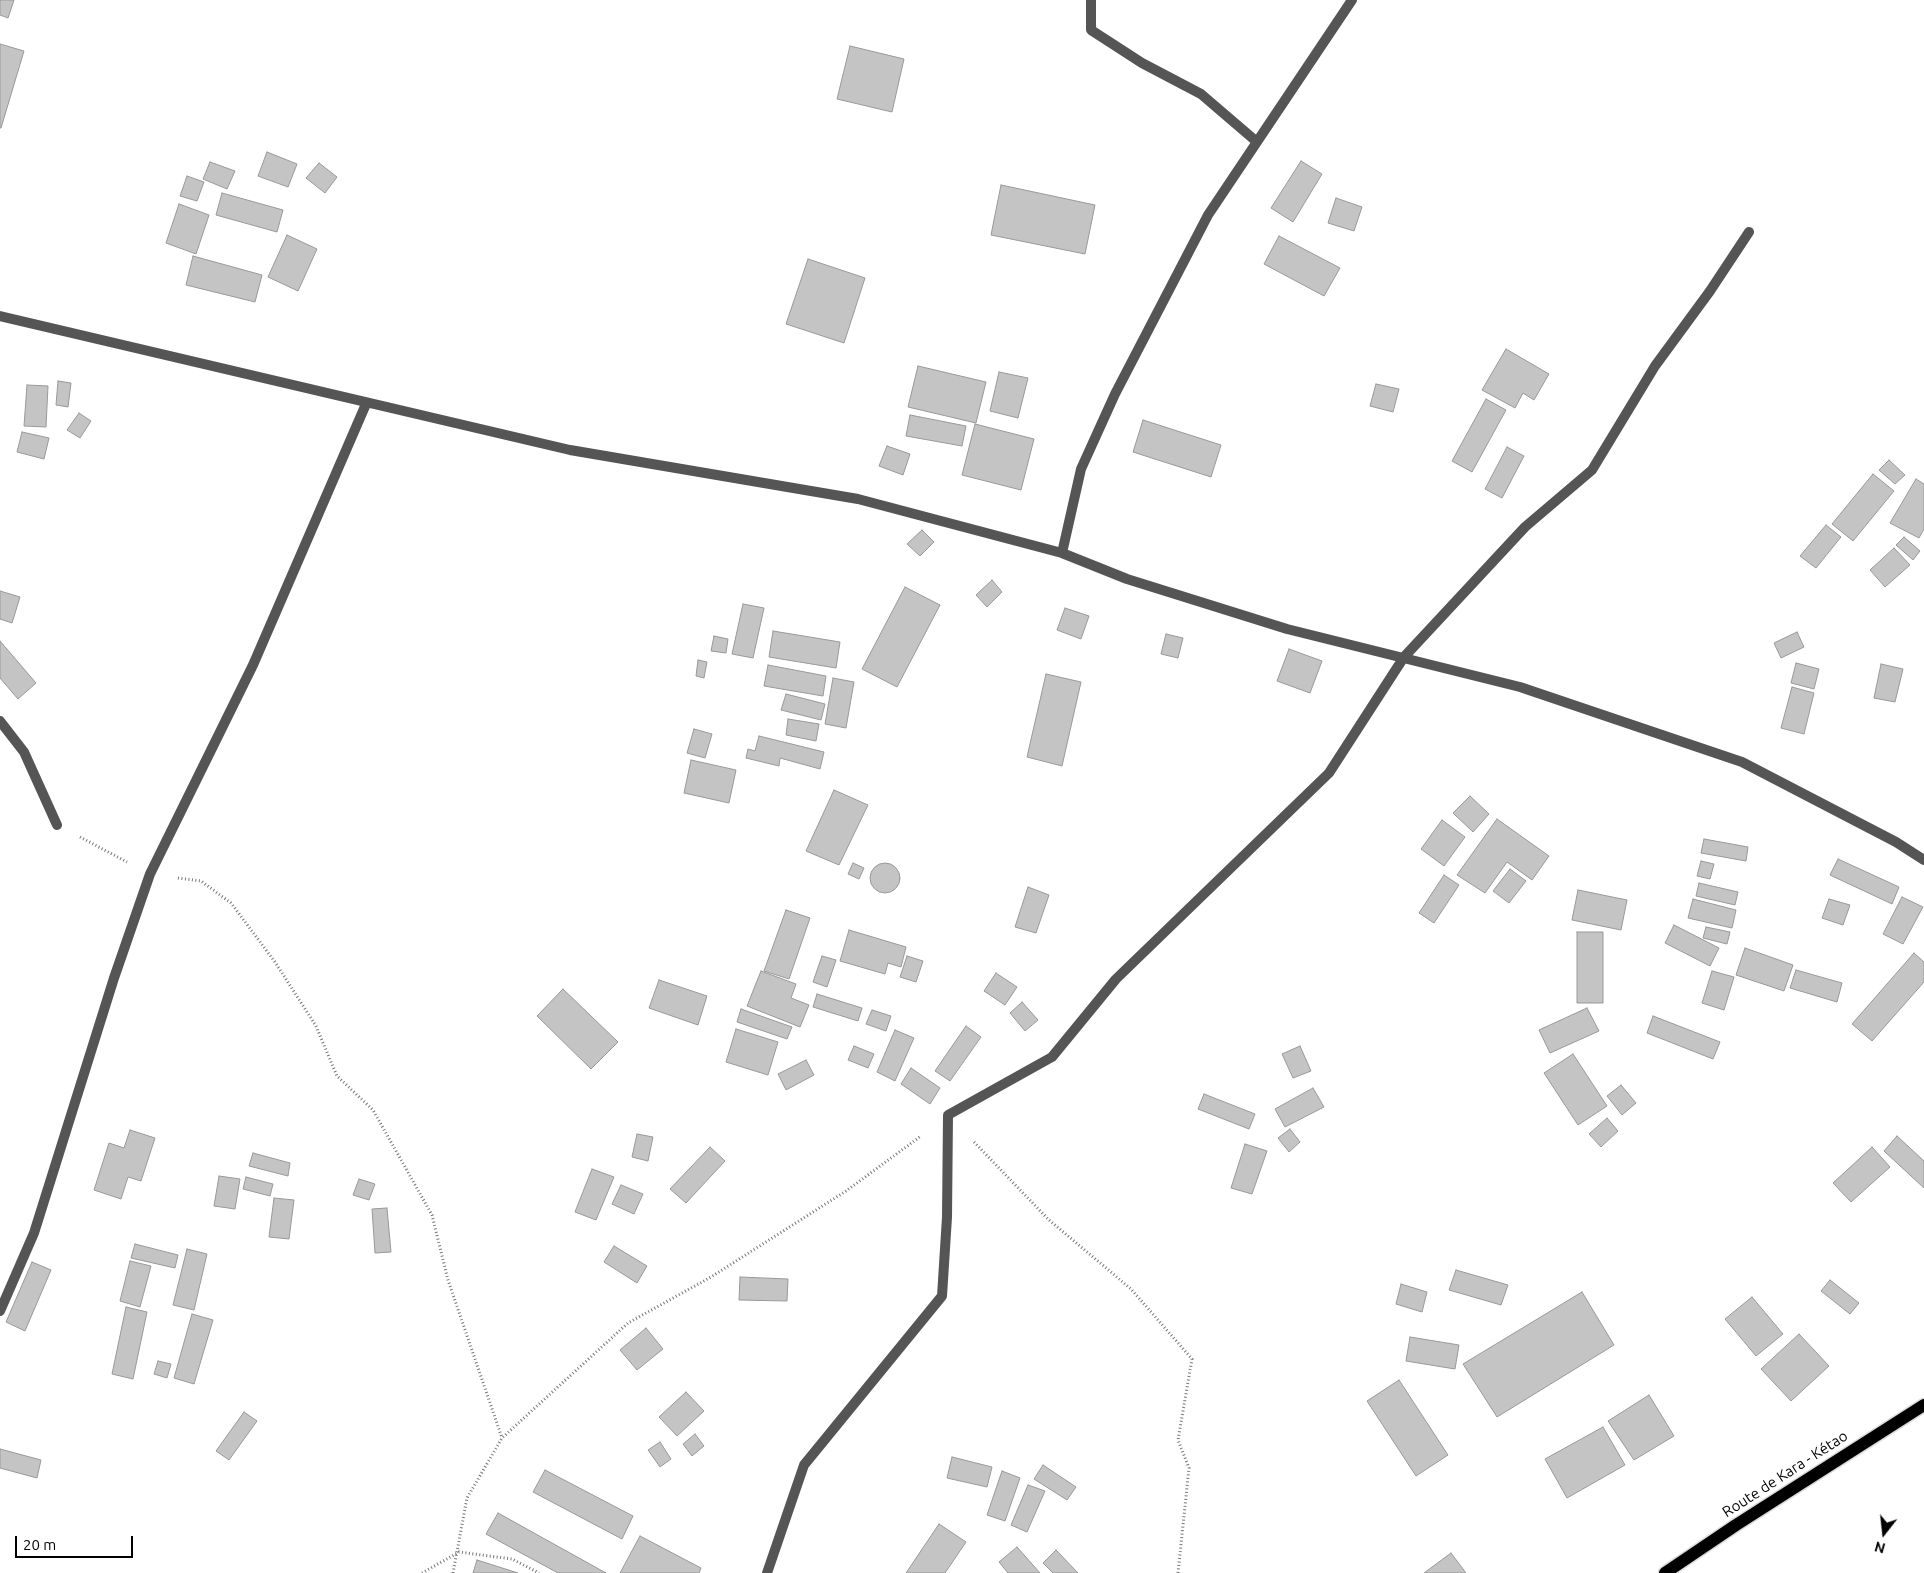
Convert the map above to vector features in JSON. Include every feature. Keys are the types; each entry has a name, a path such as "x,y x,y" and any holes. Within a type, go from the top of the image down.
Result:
{"main road":[{"name":"Route de Kara - Kétao","path":"1665,1573 1736,1525 1924,1405"}],"street":[{"path":"1091,0 1091,30 1142,63 1201,94 1257,142"},
{"path":"1062,553 1081,469 1115,394 1208,215 1352,0"},
{"path":"766,1573 804,1465 942,1296 947,1217 948,1115 1052,1057 1116,979 1329,773 1404,657 1525,528 1592,470 1655,366 1748,232"},
{"path":"0,316 366,404 570,450 858,500 1062,553 1127,579 1287,629 1520,687 1742,762 1896,842 1924,860"},
{"path":"0,1311 34,1232 114,978 150,874 253,665 366,404"},
{"path":"0,721 24,752 57,825"}],"path":[{"path":"57,825 150,874 201,881 231,903 275,962 316,1026 337,1076 373,1110 432,1215 448,1280 502,1438"},
{"path":"453,1573 459,1552 467,1498 502,1438 628,1322 711,1277 846,1192 948,1115 1048,1220 1131,1289 1192,1359 1178,1440 1189,1468 1178,1573"},
{"path":"422,1573 459,1552 512,1559 539,1573"}],"building":[{"path":"0,0 14,0 8,18 0,15"},
{"path":"0,44 24,51 1,128 0,128"},
{"path":"850,46 904,59 892,112 837,99"},
{"path":"267,152 297,164 288,187 258,176"},
{"path":"1301,161 1322,174 1293,222 1271,208"},
{"path":"210,162 235,171 227,189 203,179"},
{"path":"319,163 337,177 325,193 306,178"},
{"path":"187,176 204,182 197,201 180,196"},
{"path":"1001,185 1095,205 1085,254 991,235"},
{"path":"222,193 283,210 277,232 216,215"},
{"path":"1336,198 1362,207 1354,231 1328,223"},
{"path":"179,204 209,215 196,254 166,243"},
{"path":"287,235 317,249 298,291 268,277"},
{"path":"1279,236 1340,268 1324,296 1264,264"},
{"path":"193,256 262,275 255,302 186,285"},
{"path":"808,259 865,278 844,343 786,324"},
{"path":"1506,349 1549,374 1534,400 1523,393 1515,408 1482,390"},
{"path":"918,366 986,382 976,423 908,407"},
{"path":"999,372 1028,378 1018,418 990,411"},
{"path":"58,381 71,383 68,407 56,405"},
{"path":"1376,384 1399,389 1393,412 1370,406"},
{"path":"27,385 48,386 46,427 24,426"},
{"path":"1486,399 1506,410 1472,472 1452,461"},
{"path":"79,413 91,421 80,438 67,430"},
{"path":"910,415 966,426 962,446 906,436"},
{"path":"1143,420 1221,445 1211,477 1133,452"},
{"path":"975,424 1034,439 1021,490 962,475"},
{"path":"22,432 49,438 44,459 17,452"},
{"path":"887,446 910,454 903,475 879,466"},
{"path":"1507,447 1524,456 1502,498 1485,489"},
{"path":"1889,460 1905,475 1895,484 1879,470"},
{"path":"1873,474 1894,491 1853,541 1832,524"},
{"path":"1916,479 1924,484 1924,529 1919,538 1890,523"},
{"path":"1826,525 1841,537 1816,568 1800,556"},
{"path":"922,530 934,542 920,556 907,544"},
{"path":"1904,537 1920,551 1913,560 1896,545"},
{"path":"1894,548 1910,565 1885,587 1870,570"},
{"path":"992,580 1002,592 987,607 976,595"},
{"path":"905,587 940,605 897,687 862,669"},
{"path":"0,591 20,597 12,623 0,619"},
{"path":"743,604 764,608 753,658 732,654"},
{"path":"1065,608 1089,616 1081,639 1057,630"},
{"path":"773,631 840,642 836,668 769,657"},
{"path":"1797,632 1804,647 1781,658 1774,643"},
{"path":"1166,634 1183,638 1178,658 1161,654"},
{"path":"714,636 728,639 726,653 711,651"},
{"path":"0,641 36,683 18,699 0,678"},
{"path":"1289,649 1322,661 1310,693 1277,681"},
{"path":"698,660 707,662 704,678 696,676"},
{"path":"1796,663 1819,669 1814,689 1791,683"},
{"path":"1881,664 1903,669 1895,702 1874,698"},
{"path":"768,665 826,676 823,696 764,686"},
{"path":"1046,674 1081,682 1062,766 1027,757"},
{"path":"833,678 854,682 846,728 825,724"},
{"path":"1792,687 1814,693 1804,734 1781,728"},
{"path":"786,694 825,704 821,720 781,710"},
{"path":"788,719 819,724 816,741 786,735"},
{"path":"694,729 712,734 705,758 687,753"},
{"path":"759,736 824,752 820,769 780,758 779,766 746,758 748,749 755,751"},
{"path":"691,760 736,770 729,803 684,793"},
{"path":"834,790 868,805 839,865 806,851"},
{"path":"1470,796 1489,814 1473,832 1453,813"},
{"path":"1497,819 1549,856 1532,880 1507,862 1485,893 1457,875"},
{"path":"1442,820 1465,837 1444,866 1421,849"},
{"path":"1704,839 1748,847 1746,861 1701,853"},
{"path":"1838,859 1899,887 1892,904 1830,875"},
{"path":"1701,861 1714,864 1710,879 1697,876"},
{"path":"853,863 864,868 859,879 848,874"},
{"path":"885,863 896,867 900,878 896,889 885,893 874,889 870,878 874,867"},
{"path":"1510,869 1526,881 1509,903 1493,891"},
{"path":"1444,875 1459,885 1434,923 1419,913"},
{"path":"1699,883 1738,892 1735,905 1696,896"},
{"path":"1028,887 1049,895 1036,933 1015,927"},
{"path":"1578,890 1627,900 1621,930 1572,920"},
{"path":"1902,897 1923,907 1903,944 1883,934"},
{"path":"1693,899 1736,910 1732,928 1688,918"},
{"path":"1829,899 1850,905 1843,925 1822,918"},
{"path":"786,910 810,918 789,979 764,971"},
{"path":"1674,925 1719,948 1710,966 1665,943"},
{"path":"1706,927 1730,932 1727,944 1703,938"},
{"path":"849,930 906,947 901,967 888,963 885,974 840,961"},
{"path":"1577,932 1603,932 1603,1003 1577,1003"},
{"path":"1745,948 1793,965 1784,991 1736,975"},
{"path":"1914,953 1924,962 1924,982 1872,1041 1852,1024"},
{"path":"822,956 836,960 827,987 813,982"},
{"path":"907,956 923,961 916,982 900,977"},
{"path":"1796,970 1842,983 1837,1002 1790,988"},
{"path":"761,971 796,984 791,998 809,1005 800,1027 747,1006"},
{"path":"1712,971 1734,977 1724,1010 1702,1003"},
{"path":"996,973 1017,987 1005,1005 984,991"},
{"path":"659,980 707,996 698,1025 649,1008"},
{"path":"563,989 618,1042 591,1069 537,1016"},
{"path":"817,994 862,1008 858,1021 813,1007"},
{"path":"1022,1002 1038,1020 1025,1031 1010,1013"},
{"path":"1587,1008 1599,1031 1550,1053 1539,1030"},
{"path":"741,1009 792,1027 787,1039 737,1022"},
{"path":"872,1010 891,1016 886,1031 866,1024"},
{"path":"1653,1016 1720,1042 1713,1059 1647,1033"},
{"path":"966,1026 981,1037 950,1081 935,1071"},
{"path":"736,1029 778,1042 768,1075 726,1062"},
{"path":"895,1030 914,1038 895,1081 877,1072"},
{"path":"854,1046 874,1054 868,1068 848,1060"},
{"path":"1300,1046 1311,1071 1293,1078 1282,1054"},
{"path":"1573,1054 1607,1106 1578,1125 1544,1073"},
{"path":"806,1060 814,1075 786,1090 778,1074"},
{"path":"911,1068 940,1088 930,1104 901,1084"},
{"path":"1621,1085 1636,1103 1622,1115 1607,1096"},
{"path":"1313,1088 1324,1107 1285,1127 1275,1109"},
{"path":"1204,1094 1255,1114 1249,1129 1198,1109"},
{"path":"1607,1118 1618,1131 1601,1147 1589,1134"},
{"path":"1290,1129 1300,1142 1289,1152 1278,1138"},
{"path":"130,1130 155,1138 141,1181 128,1177 121,1199 94,1190 109,1143 124,1148"},
{"path":"637,1134 653,1137 648,1161 632,1157"},
{"path":"1897,1136 1924,1161 1924,1188 1884,1151"},
{"path":"1245,1144 1267,1151 1252,1194 1231,1188"},
{"path":"710,1147 725,1161 686,1203 670,1189"},
{"path":"1872,1147 1890,1167 1851,1202 1833,1183"},
{"path":"253,1153 290,1163 288,1176 249,1166"},
{"path":"592,1169 614,1177 596,1220 575,1212"},
{"path":"219,1176 240,1179 235,1209 214,1206"},
{"path":"246,1177 273,1184 270,1196 243,1189"},
{"path":"359,1179 375,1184 369,1200 353,1195"},
{"path":"621,1185 643,1194 634,1214 612,1204"},
{"path":"274,1198 294,1200 289,1239 269,1237"},
{"path":"387,1208 391,1252 375,1253 372,1209"},
{"path":"135,1244 178,1255 175,1268 131,1258"},
{"path":"614,1246 647,1266 637,1283 604,1262"},
{"path":"187,1249 207,1254 194,1310 173,1305"},
{"path":"130,1261 151,1266 140,1307 120,1301"},
{"path":"32,1262 51,1270 25,1331 6,1322"},
{"path":"1456,1270 1508,1285 1501,1305 1449,1290"},
{"path":"740,1277 788,1279 787,1301 739,1300"},
{"path":"1830,1280 1859,1303 1850,1314 1821,1291"},
{"path":"1401,1284 1427,1292 1422,1312 1396,1304"},
{"path":"1582,1292 1614,1345 1497,1417 1463,1364"},
{"path":"1752,1297 1783,1334 1756,1356 1725,1319"},
{"path":"126,1307 147,1312 133,1379 112,1374"},
{"path":"192,1314 213,1320 194,1384 174,1378"},
{"path":"646,1328 663,1349 637,1370 620,1350"},
{"path":"1799,1334 1829,1366 1791,1401 1761,1369"},
{"path":"1410,1337 1459,1345 1455,1369 1406,1361"},
{"path":"158,1361 171,1364 167,1378 154,1374"},
{"path":"1399,1380 1448,1455 1416,1476 1367,1401"},
{"path":"686,1392 704,1411 677,1436 659,1417"},
{"path":"1649,1395 1674,1436 1634,1460 1608,1421"},
{"path":"244,1412 257,1421 229,1460 216,1451"},
{"path":"1603,1427 1625,1465 1567,1498 1545,1459"},
{"path":"695,1434 704,1446 692,1456 683,1444"},
{"path":"660,1442 671,1459 660,1467 648,1450"},
{"path":"0,1449 41,1460 37,1478 0,1468"},
{"path":"952,1457 992,1467 987,1487 947,1478"},
{"path":"1043,1465 1076,1487 1067,1500 1034,1479"},
{"path":"545,1470 633,1516 622,1539 533,1492"},
{"path":"1002,1471 1020,1478 1005,1521 987,1515"},
{"path":"1028,1485 1045,1491 1027,1532 1011,1525"},
{"path":"498,1513 606,1573 558,1573 486,1534"},
{"path":"939,1524 966,1542 945,1573 906,1573"},
{"path":"640,1536 701,1568 699,1573 620,1573"},
{"path":"1017,1547 1040,1573 1008,1573 999,1562"},
{"path":"1056,1550 1078,1573 1053,1573 1043,1563"},
{"path":"1451,1553 1466,1573 1424,1573"},
{"path":"477,1560 518,1573 473,1573"}]}
